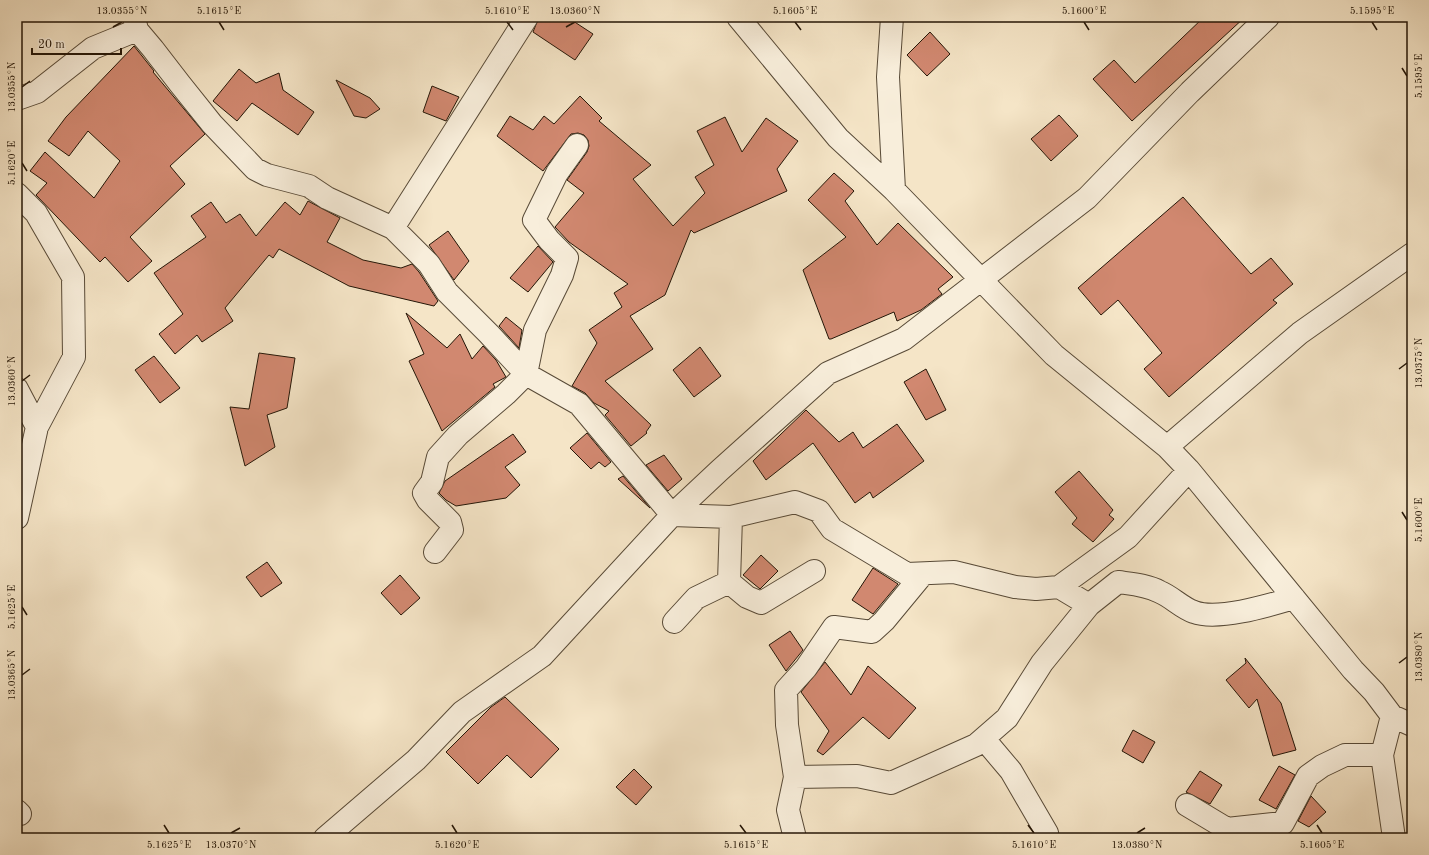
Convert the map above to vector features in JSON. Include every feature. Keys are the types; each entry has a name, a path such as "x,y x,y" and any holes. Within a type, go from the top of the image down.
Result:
{"street":[{"path":"393,228 527,17"},
{"path":"738,17 838,138 894,190 1054,355 1167,447 1189,470 1353,670 1374,692 1392,716 1412,725"},
{"path":"892,17 888,77 894,190"},
{"path":"325,838 416,760 462,712 542,656 672,515 828,373 904,339 1099,187 1190,92 1268,17"},
{"path":"17,99 37,92 93,48 135,24 212,124 255,169 267,175 309,186 327,198 393,228 429,264 447,292 526,374 579,404 672,515 731,517 796,502 819,511 832,529 907,574 954,572 1015,587 1036,589 1059,587 1128,537 1189,470"},
{"path":"435,552 452,530 450,522 428,500 424,493 432,482 438,457 458,435 506,394 526,374 535,330 562,275 567,258 549,240 534,220 557,173 578,145"},
{"path":"17,194 36,213 73,277 74,357 37,427 17,518"},
{"path":"1167,447 1300,333 1412,254"},
{"path":"17,389 37,427"},
{"path":"729,582 731,517"},
{"path":"729,582 747,597 761,603 814,571"},
{"path":"795,838 788,810 795,777 787,725 786,690 806,668 834,627 872,632 884,621 922,574"},
{"path":"674,622 696,598 729,582"},
{"path":"795,777 857,776 891,783 976,745 1007,718 1042,663 1089,605 1118,582 1141,585 1160,592 1194,612 1208,615 1255,609 1294,598"},
{"path":"1059,587 1089,605"},
{"path":"1392,716 1382,754 1394,838"},
{"path":"984,739 1011,771 1047,832 1048,838"},
{"path":"1187,805 1227,829 1283,823 1308,776 1322,766 1345,755 1382,754"}],"building":[{"path":"539,17 567,17 593,34 575,60 533,32"},
{"path":"1204,17 1245,17 1132,121 1093,79 1114,60 1135,83"},
{"path":"930,32 950,54 927,76 907,55"},
{"path":"134,46 154,71 153,72 205,134 170,166 185,184 130,237 152,261 128,282 105,257 100,262 36,195 47,183 30,171 45,152 94,198 120,161 88,131 69,156 48,141 66,117"},
{"path":"239,69 256,83 279,73 283,90 314,112 298,135 252,103 237,121 213,101"},
{"path":"336,80 370,98 380,109 366,118 354,116"},
{"path":"432,86 459,97 446,121 423,112"},
{"path":"580,96 602,118 599,121 651,165 633,179 673,226 705,193 695,177 714,165 697,131 725,117 742,152 766,118 798,141 777,169 787,191 694,233 691,230 665,295 630,316 653,349 605,381 651,425 646,432 647,433 631,446 605,415 609,411 594,403 585,393 572,386 597,343 589,330 622,307 614,293 628,284 569,242 555,227 584,193 567,180 587,152 589,146 588,140 584,135 578,133 571,134 543,171 497,136 510,116 533,130 544,116 554,124"},
{"path":"1059,115 1078,136 1051,161 1031,139"},
{"path":"834,173 854,191 845,201 877,245 898,223 953,277 938,289 942,294 921,310 897,321 894,312 829,339 803,270 846,237 808,200"},
{"path":"1183,197 1251,274 1271,258 1293,284 1273,300 1277,303 1169,397 1144,369 1162,353 1118,300 1101,315 1078,288"},
{"path":"308,201 340,218 327,242 363,260 401,268 412,264 438,301 434,306 349,286 279,249 273,258 269,255 225,308 233,321 202,342 197,335 175,354 159,334 183,314 154,273 206,237 191,216 211,202 226,223 240,214 256,236 285,202 300,215"},
{"path":"448,231 469,261 454,280 429,245"},
{"path":"538,246 553,262 528,292 510,278"},
{"path":"406,313 447,348 460,334 472,359 483,346 496,360 506,377 493,384 495,387 442,431 409,361 424,354"},
{"path":"506,317 522,330 519,348 499,326"},
{"path":"700,347 721,376 694,397 673,370"},
{"path":"259,353 295,358 287,408 267,415 275,447 245,466 230,407 249,409"},
{"path":"154,356 180,388 160,403 135,370"},
{"path":"926,369 946,410 926,420 904,382"},
{"path":"806,410 839,442 853,432 863,448 897,424 924,461 873,498 870,492 855,503 813,443 766,480 753,461"},
{"path":"587,433 611,462 605,467 599,462 591,469 570,448"},
{"path":"513,434 526,452 505,467 520,485 506,498 456,506 446,500 439,493 445,481"},
{"path":"664,455 682,479 668,491 646,465"},
{"path":"1079,471 1113,510 1109,515 1114,519 1093,542 1072,524 1077,518 1055,492"},
{"path":"623,476 650,508 618,479"},
{"path":"761,555 778,571 760,589 743,575"},
{"path":"267,562 282,583 261,597 246,577"},
{"path":"873,568 898,584 873,614 852,600"},
{"path":"400,575 420,598 401,615 381,593"},
{"path":"790,631 803,650 786,671 769,645"},
{"path":"1245,658 1281,703 1296,750 1273,756 1257,699 1249,708 1226,680 1246,663"},
{"path":"825,662 851,695 868,666 916,708 889,739 863,717 823,755 817,751 829,731 801,692"},
{"path":"505,697 559,749 531,778 507,755 478,784 446,752 491,707"},
{"path":"1133,730 1155,742 1143,763 1122,751"},
{"path":"1279,766 1295,775 1276,809 1259,800"},
{"path":"634,769 652,787 636,805 616,787"},
{"path":"1200,771 1222,785 1210,804 1186,792"},
{"path":"1311,796 1326,812 1309,827 1298,821"}]}
